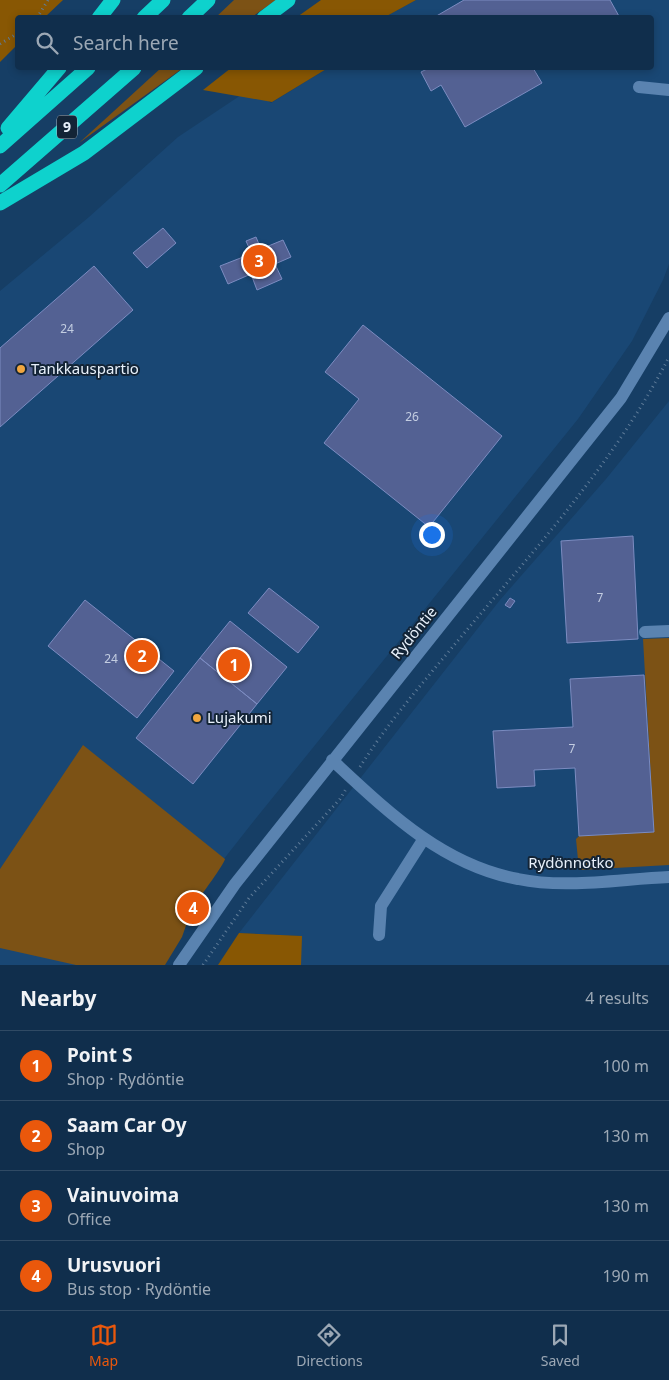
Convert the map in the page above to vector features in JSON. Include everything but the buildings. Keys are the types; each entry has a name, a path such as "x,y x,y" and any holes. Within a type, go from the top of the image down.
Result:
{"highway":[{"path":"101,15 112,0"},
{"path":"147,15 163,0"},
{"path":"192,15 208,0"},
{"path":"268,15 288,0"},
{"path":"0,138 57,70"},
{"name":"9","path":"0,146 86,70"},
{"name":"9","path":"0,185 132,70"},
{"path":"0,203 84,153 193,70"}],"street":[{"path":"639,87 669,90"},
{"name":"Rydöntie","path":"179,965 235,884 622,398 669,318"},
{"path":"645,632 669,631"},
{"name":"Rydönnotko","path":"332,760 392,816 424,840 476,867 518,880 568,883 669,876"},
{"path":"379,935 381,906 424,840"}],"path":[{"path":"39,15 48,0"},
{"path":"0,44 15,35"},
{"path":"366,758 391,722 594,476 654,386 669,357"},
{"path":"203,965 249,898 340,799"}],"shaded area":[{"path":"0,0 63,0 47,15 15,15 15,47 0,62"},
{"path":"234,0 276,0 255,15 218,15"},
{"path":"321,0 416,0 389,15 300,15"},
{"path":"416,0 669,0 669,264 663,280 632,341 578,419 249,827 187,906 146,965 0,965 0,291 89,217 178,137 250,89 271,103 325,70 654,70 654,15 389,15"},
{"path":"159,70 180,70 79,143"},
{"path":"228,70 325,70 272,102 203,90"},
{"path":"669,401 669,965 301,965 301,936 239,933 500,600 606,479"},
{"path":"669,638 669,865 579,870 576,839 579,836 654,832 643,639"},
{"path":"83,745 225,859 195,904 191,902 186,912 190,914 182,937 165,965 76,965 0,948 0,869"},
{"path":"239,933 302,936 301,965 218,965"}],"place":[{"name":"Vainuvoima","path":"259,261"},
{"name":"Tankkauspartio","path":"21,369"},
{"name":"Saam Car Oy","path":"142,656"},
{"name":"Point S","path":"234,665"},
{"name":"Lujakumi","path":"197,718"},
{"name":"Urusvuori","path":"193,908"}]}
